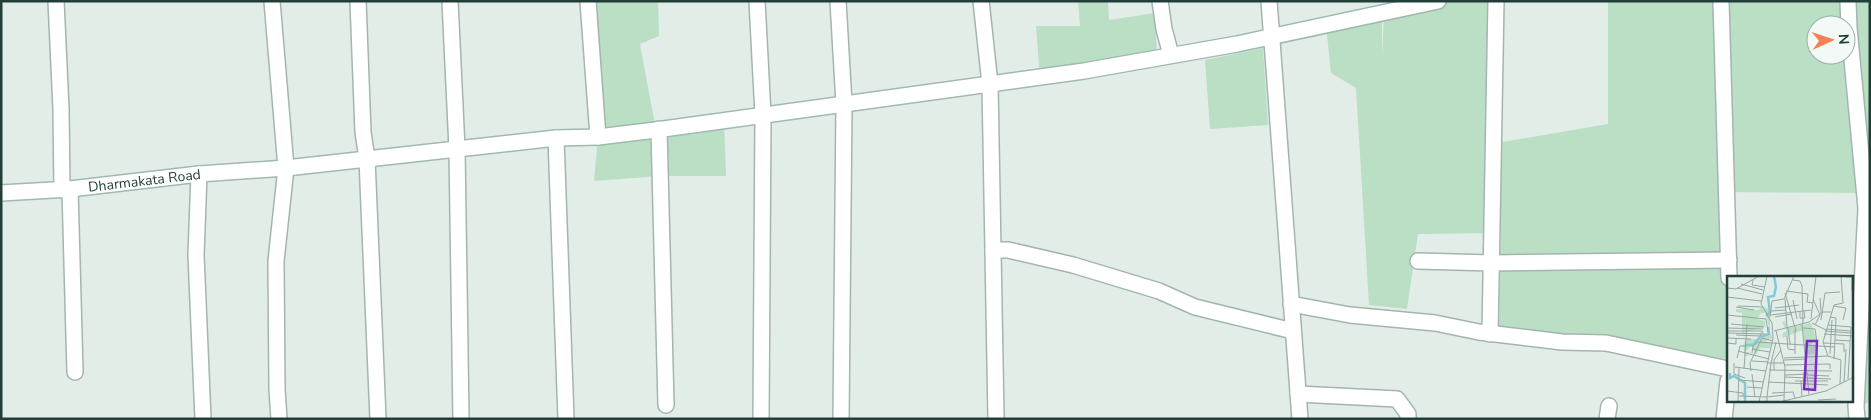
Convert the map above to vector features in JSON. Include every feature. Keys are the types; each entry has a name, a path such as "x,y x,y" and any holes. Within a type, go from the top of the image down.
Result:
{"street":[{"path":"56,1 75,372"},
{"path":"272,1 286,168 276,261 279,419"},
{"path":"358,1 378,419"},
{"path":"450,1 457,149 462,419"},
{"path":"588,1 598,137"},
{"path":"757,1 763,115 760,419"},
{"path":"838,1 844,104 842,419"},
{"path":"981,1 990,84 996,419"},
{"path":"1160,1 1164,29 1171,55"},
{"path":"1269,1 1300,419"},
{"name":"Dharmakata Road","path":"1,194 66,190 198,174 286,168 556,138 598,137 659,129 1084,71 1272,35 1382,7 1438,1"},
{"path":"1490,334 1496,1"},
{"path":"1721,1 1729,276"},
{"path":"1848,1 1866,208 1861,409"},
{"path":"659,129 666,405"},
{"path":"556,138 566,419"},
{"path":"198,174 196,255 203,419"},
{"path":"993,250 1008,250 1073,265 1159,291 1195,308 1293,331"},
{"path":"1418,261 1492,263 1729,260"},
{"path":"1291,304 1350,315 1435,323 1490,334 1562,342 1606,343 1727,369"},
{"path":"1724,419 1727,390"},
{"path":"1298,394 1397,399 1408,414 1408,419"}],"green space":[{"path":"595,1 658,1 659,36 640,44 656,130 724,120 726,176 660,176 594,181 598,137"},
{"path":"1078,1 1108,1 1109,20 1155,13 1157,58 1040,77 1036,26 1080,26"},
{"path":"1451,1 1487,1 1491,134 1503,142 1608,124 1608,1 1870,1 1870,402 1856,406 1864,193 1726,192 1727,359 1499,330 1501,233 1418,234 1407,309 1369,305 1356,88 1331,73 1326,25 1382,13 1382,57 1384,14"},
{"path":"1263,48 1268,125 1210,129 1205,60"}]}
